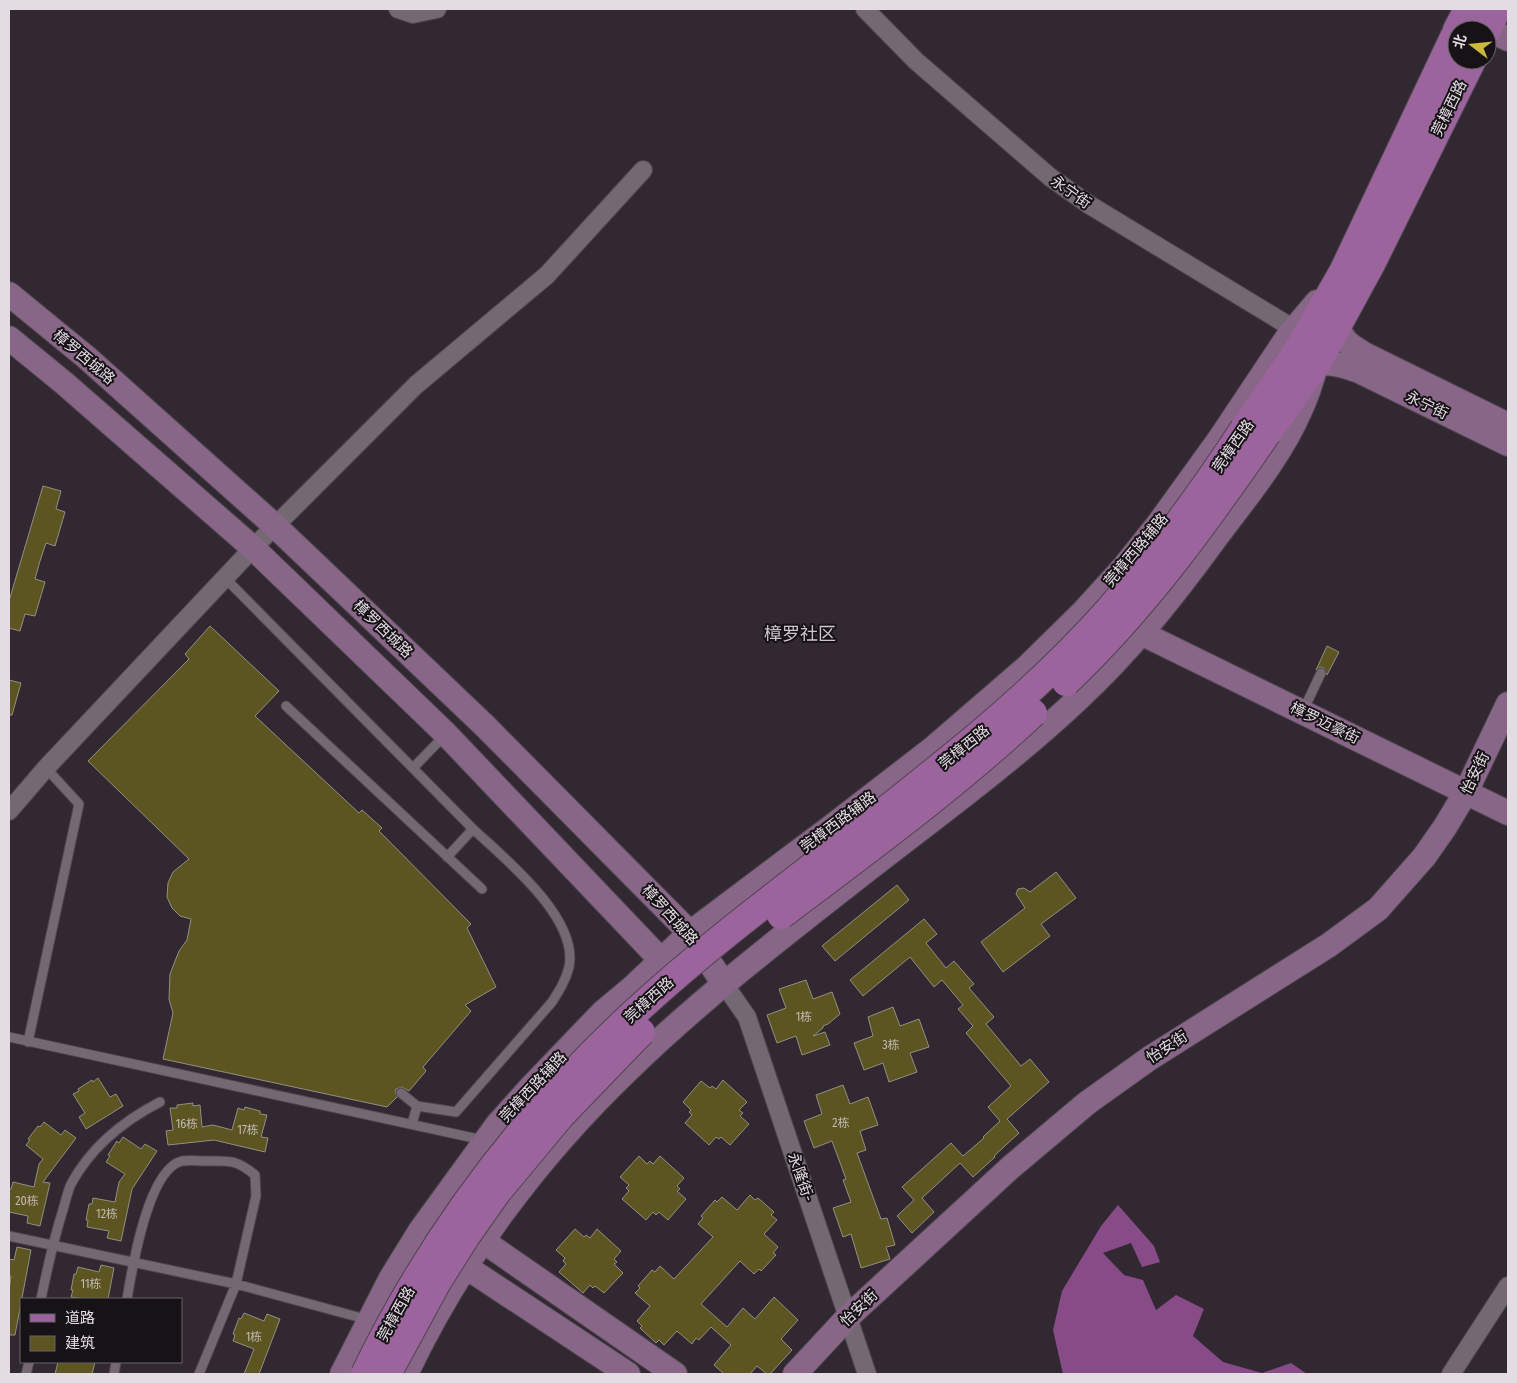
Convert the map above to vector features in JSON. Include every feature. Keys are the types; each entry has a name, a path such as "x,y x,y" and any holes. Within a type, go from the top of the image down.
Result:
{"main road":[{"name":"莞樟西路","path":"387,1374 438,1282 466,1236 497,1192 531,1150 630,1042 742,944 973,767 1077,672 1126,620 1169,569 1255,431 1300,333 1343,272 1447,51"},
{"name":"莞樟西路","path":"365,1374 399,1308 440,1241 489,1171 546,1103 597,1048 664,986 744,920 858,832 1010,709 1061,661 1109,610 1216,472 1316,365 1372,262 1467,70"},
{"name":"樟罗西城路","path":"9,294 86,357 275,526 478,720 690,933 724,984"},
{"name":"永宁街","path":"1338,326 1343,338 1366,355 1508,425"},
{"name":"莞樟西路辅路","path":"342,1374 391,1278 420,1231 497,1125 532,1086 602,1013 633,988 690,933 932,749 1027,667 1083,612 1123,568 1300,333"},
{"name":"樟罗西城路","path":"9,338 64,383 253,548 446,734 661,960 724,984"},
{"name":"永宁街","path":"1316,365 1331,363 1352,368 1508,444"},
{"path":"406,1374 442,1305 483,1241 520,1190 592,1106 673,1028 724,984 905,837 1002,764 1077,701 1141,633 1187,577 1274,457 1299,414 1309,390 1316,365"},
{"name":"樟罗迈豪街","path":"1141,633 1508,813"},
{"name":"怡安街","path":"795,1374 848,1317 1011,1167 1086,1102 1158,1053 1329,945 1378,909 1424,857 1445,827 1466,792 1508,704"},
{"path":"798,852 788,871 793,891 800,898 812,902 833,897"},
{"path":"483,1241 675,1374"},
{"path":"466,1267 628,1374"}],"street":[{"path":"398,9 413,14 437,9"},
{"name":"永宁街","path":"865,9 916,61 1050,177 1088,204 1300,333"},
{"path":"9,811 46,768 253,548 416,385 547,274 643,170"},
{"name":"永隆街-","path":"724,984 747,1017 868,1374"},
{"path":"1451,1374 1508,1286"}],"lane":[{"path":"225,578 473,829 528,882 557,916 565,934 570,950 569,966 563,985 552,1002 456,1112 417,1106 401,1093"},
{"path":"1303,712 1321,673"},
{"path":"286,706 482,889"},
{"path":"413,768 446,734"},
{"path":"28,1042 79,804 46,768"},
{"path":"447,857 473,829"},
{"path":"9,1038 486,1140"},
{"path":"41,1298 52,1245 70,1186 86,1159 109,1136 135,1115 160,1102"},
{"path":"412,1124 417,1106"},
{"path":"127,1298 133,1262 148,1208 156,1185 170,1168 182,1161 227,1161 242,1164 255,1175 256,1196 236,1284 199,1374"},
{"path":"9,1236 236,1284 369,1320"}],"shaded area":[{"path":"1118,1205 1154,1246 1160,1262 1142,1267 1131,1243 1103,1253 1124,1275 1143,1280 1156,1310 1176,1295 1204,1309 1193,1336 1223,1362 1262,1373 1291,1363 1307,1374 1063,1374 1053,1330 1062,1291 1101,1226"}],"building":[{"path":"43,486 61,491 56,509 65,512 55,546 46,543 40,561 35,579 45,582 35,616 25,614 20,631 9,628 9,601"},
{"path":"210,626 279,691 255,716 359,813 362,810 382,828 379,831 471,924 467,928 496,987 465,1005 471,1011 423,1067 426,1071 409,1091 402,1087 396,1089 397,1097 387,1107 163,1059 173,1013 169,999 170,974 179,951 187,940 191,919 180,916 172,908 167,897 168,883 173,872 189,859 88,761 189,659 185,654"},
{"path":"1327,646 1339,652 1327,675 1324,668 1320,667 1316,670"},
{"path":"9,680 21,683 12,715 9,715"},
{"path":"1056,872 1076,898 1041,924 1050,936 1003,972 981,942 1025,908 1016,894 1018,889 1024,888 1030,892"},
{"path":"897,885 909,900 835,961 822,946"},
{"path":"924,919 937,934 926,943 946,968 954,961 974,984 969,988 994,1017 986,1024 1021,1066 1030,1059 1049,1082 1007,1119 1019,1133 995,1157 973,1177 960,1163 922,1198 934,1212 912,1233 897,1216 914,1200 902,1187 951,1143 963,1156 984,1138 1000,1121 988,1107 1011,1086 966,1033 973,1026 958,1009 963,1005 942,980 934,987 910,957 863,996 850,980"},
{"path":"806,980 813,999 832,992 840,1014 813,1036 825,1032 830,1045 802,1055 796,1036 777,1043 767,1015 786,1008 779,989"},
{"path":"893,1007 900,1026 919,1019 929,1047 910,1053 917,1072 889,1082 883,1063 864,1070 854,1043 873,1036 868,1017"},
{"path":"98,1078 110,1097 116,1094 123,1106 86,1129 79,1117 85,1113 73,1094 92,1080 93,1082"},
{"path":"723,1080 747,1102 739,1110 743,1113 740,1116 749,1124 730,1145 721,1137 719,1139 716,1137 709,1145 685,1123 692,1115 689,1112 691,1110 683,1102 701,1081 710,1088 712,1086 716,1089"},
{"path":"843,1085 850,1104 868,1097 878,1125 860,1131 866,1150 857,1153 881,1219 887,1218 895,1245 886,1247 890,1259 861,1268 851,1234 843,1237 833,1208 851,1202 843,1180 846,1179 832,1141 814,1148 804,1121 822,1114 816,1095"},
{"path":"193,1103 193,1106 200,1105 202,1127 213,1125 232,1130 238,1108 244,1110 245,1107 267,1115 261,1137 268,1138 265,1152 214,1140 168,1145 166,1131 173,1130 170,1108"},
{"path":"44,1122 61,1135 65,1130 76,1138 43,1182 50,1183 40,1226 27,1223 28,1216 9,1212 9,1189 11,1189 13,1182 34,1187 39,1164 43,1159 26,1145 30,1140 28,1139 38,1126 40,1127"},
{"path":"123,1137 141,1149 145,1144 157,1151 132,1189 121,1241 107,1238 109,1231 87,1227 88,1220 86,1220 89,1204 92,1204 93,1198 115,1202 119,1182 125,1174 106,1162 117,1141 119,1143"},
{"path":"639,1156 647,1164 650,1161 653,1164 660,1156 684,1178 677,1186 680,1189 677,1191 686,1199 668,1220 659,1212 656,1215 653,1212 646,1220 622,1199 629,1191 626,1188 629,1185 620,1177"},
{"path":"750,1195 755,1200 758,1198 774,1212 771,1215 777,1220 764,1234 778,1247 773,1253 776,1255 761,1271 759,1269 754,1274 740,1261 701,1304 727,1327 743,1308 755,1319 774,1297 798,1320 781,1339 792,1350 770,1374 767,1374 757,1366 750,1374 724,1374 714,1365 731,1345 711,1327 699,1340 696,1338 692,1344 677,1331 664,1345 659,1340 656,1343 640,1328 642,1326 637,1321 650,1306 635,1293 640,1288 638,1286 652,1270 655,1272 660,1266 674,1279 713,1237 698,1224 703,1218 701,1216 715,1200 717,1202 722,1197 737,1210"},
{"path":"575,1229 584,1237 586,1235 590,1238 597,1229 621,1251 614,1259 617,1262 614,1264 623,1273 604,1293 595,1286 593,1288 590,1285 583,1293 559,1272 566,1264 563,1261 565,1258 556,1250"},
{"path":"17,1247 31,1250 22,1298 20,1298 15,1335 9,1335 11,1276 9,1276 9,1259 14,1260"},
{"path":"101,1265 114,1268 108,1298 71,1297 74,1274 76,1274 78,1267 99,1272"},
{"path":"244,1313 264,1321 267,1314 280,1319 259,1374 244,1374 254,1349 233,1341 235,1335 233,1334 239,1318 241,1319"},
{"path":"58,1363 95,1363 92,1374 55,1374"}],"district":[{"name":"樟罗社区","path":"800,634"}]}
